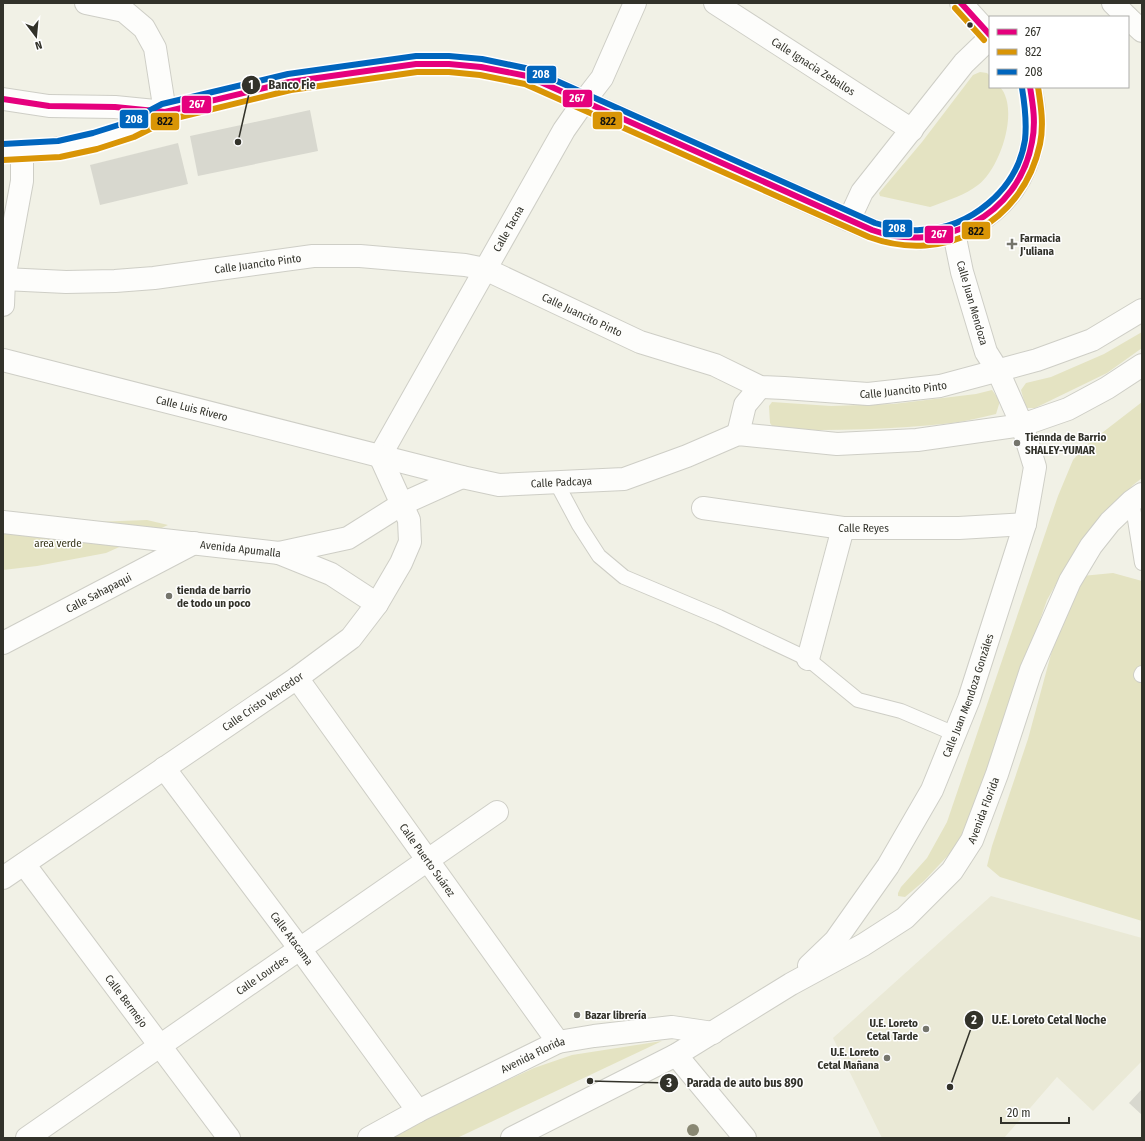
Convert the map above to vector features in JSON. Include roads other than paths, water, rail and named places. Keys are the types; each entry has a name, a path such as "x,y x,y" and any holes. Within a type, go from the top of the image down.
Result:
{"street":[{"path":"86,3 124,11 144,28 155,48 165,112"},
{"name":"Calle Tacna","path":"380,456 564,130 602,78 635,3"},
{"name":"Calle Ignacia Zeballos","path":"715,3 912,130"},
{"path":"961,3 989,36"},
{"path":"1113,3 1126,16"},
{"path":"1129,19 1142,31"},
{"path":"849,220 862,192 964,63 989,38"},
{"path":"3,305 4,279 22,182 13,152 59,149 95,141 131,129 165,112 289,82 416,64 449,64 481,67 527,76 585,100 849,220 885,234 922,238 954,233 981,219 1001,206 1015,188 1025,168 1033,141 1035,121 1034,102 1030,88"},
{"path":"3,99 49,106 115,107 165,112"},
{"name":"Calle Juan Mendoza","path":"954,233 962,272 986,352 998,371"},
{"name":"Calle Juancito Pinto","path":"4,279 66,282 115,282 313,256 360,256 465,265 485,269 640,342 715,365 760,387 868,394 940,386 1037,360 1092,340 1142,310"},
{"name":"Calle Luis Rivero","path":"3,360 380,456"},
{"path":"760,387 745,405 738,434 837,444 917,440 1022,425 1068,409 1107,388 1142,364"},
{"name":"Calle Juan Mendoza Gonzáles","path":"791,984 835,941 888,866 932,790 969,699 1025,524 1035,467 1022,425 998,371"},
{"name":"Calle Padcaya","path":"380,456 499,485 624,479 687,456 738,434"},
{"name":"Calle Cristo Vencedor","path":"3,878 297,678 350,638 377,604 401,563 410,542 409,520 380,456"},
{"name":"Avenida Apumalla","path":"3,522 279,553 348,538 402,504 462,477"},
{"name":"Avenida Florida","path":"512,1138 676,1054 713,1033 791,984 863,945 905,918 952,871 972,840 997,774 1031,670 1070,581 1092,546 1110,522 1137,497"},
{"name":"Calle Reyes","path":"704,508 843,528 959,528 1025,524"},
{"path":"808,659 843,528"},
{"name":"Calle Sahapaqui","path":"3,642 194,543"},
{"path":"279,553 331,574 377,604"},
{"name":"Calle Puerto Suárez","path":"297,678 558,1042"},
{"name":"Calle Atacama","path":"164,768 300,949 418,1110"},
{"name":"Calle Lourdes","path":"27,1138 497,812"},
{"name":"Calle Bermejo","path":"24,864 229,1138"},
{"name":"Avenida Florida","path":"369,1138 418,1110 558,1042 594,1036 672,1027 713,1033"},
{"path":"676,1054 745,1138"}],"lane":[{"path":"556,482 579,525 599,556 624,577 720,617 808,659 858,700 901,711 955,734"},
{"path":"1137,497 1142,564"}],"place":[{"name":"Banco Fie","path":"238,142"},
{"name":"Farmacia J'uliana","path":"1012,244"},
{"name":"Tiennda de Barrio SHALEY-YUMAR","path":"1017,443"},
{"name":"tienda de barrio de todo un poco","path":"169,596"},
{"name":"Bazar librería","path":"577,1015"},
{"name":"U.E. Loreto Cetal Tarde","path":"926,1029"},
{"name":"U.E. Loreto Cetal Mañana","path":"887,1058"},
{"name":"Parada de auto bus 890","path":"590,1081"},
{"name":"U.E. Loreto Cetal Noche","path":"950,1087"}],"park label":[{"name":"area verde","path":"58,543"}]}
